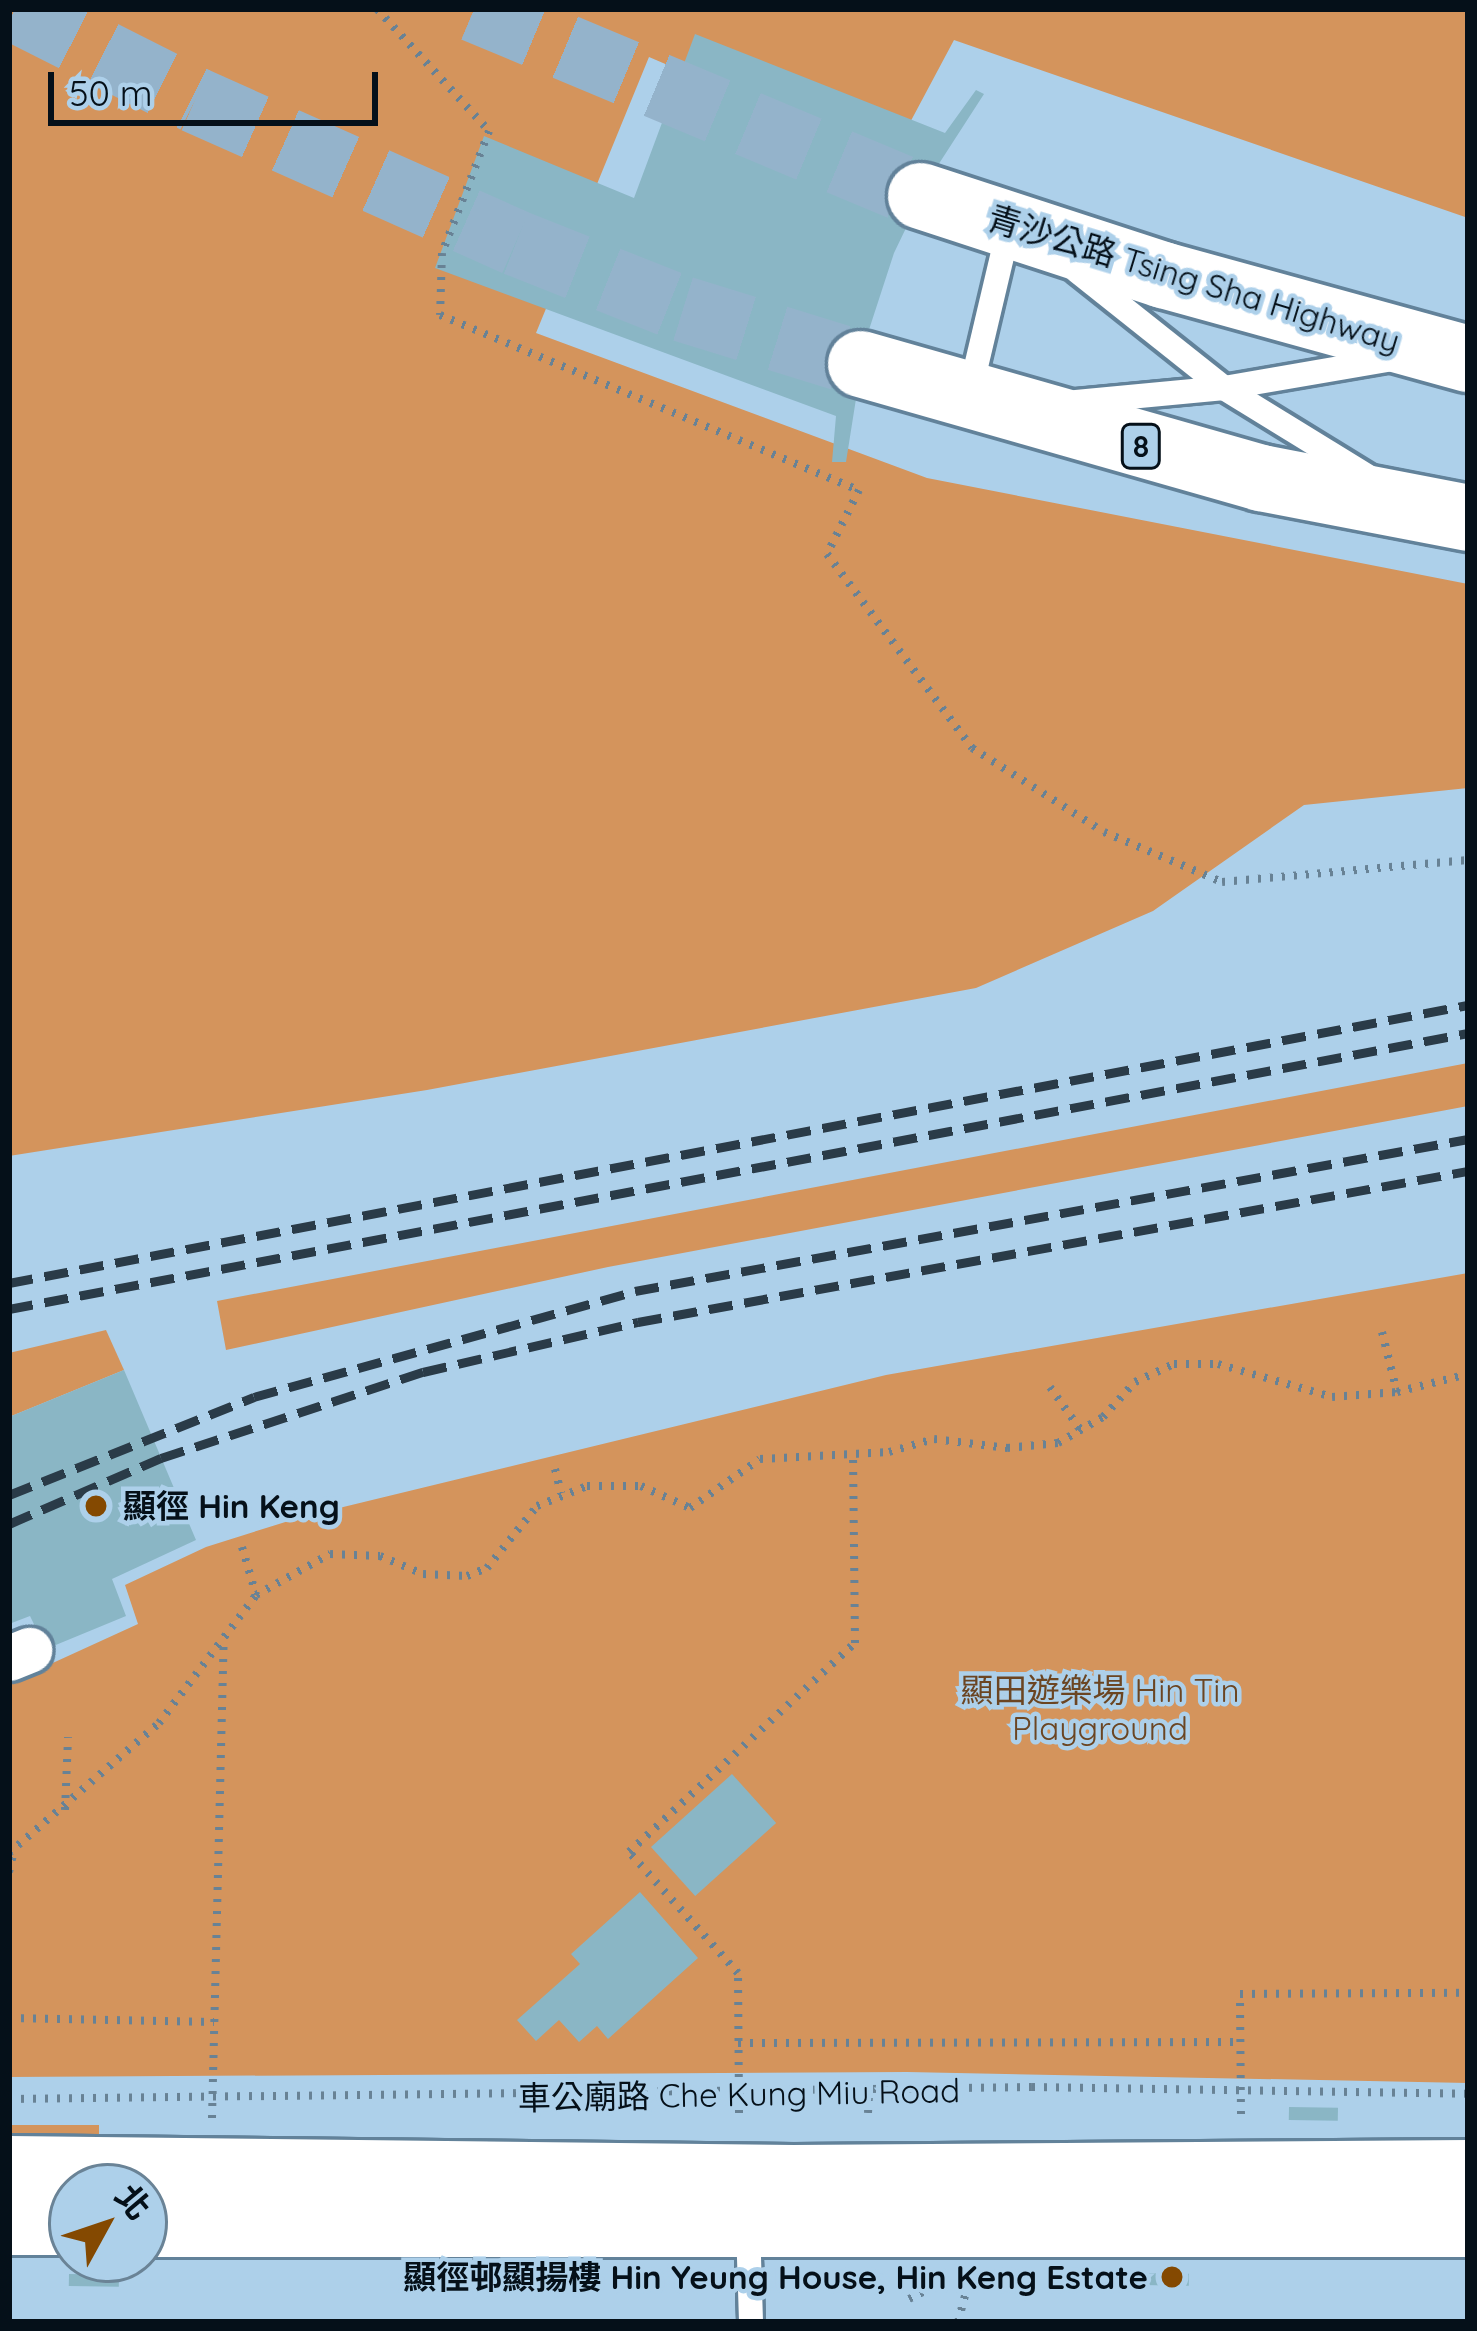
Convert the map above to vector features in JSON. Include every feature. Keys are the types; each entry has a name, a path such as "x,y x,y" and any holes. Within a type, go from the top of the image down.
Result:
{"highway":[{"name":"青沙公路 Tsing Sha Highway","path":"921,196 1457,354"},
{"name":"8","path":"861,364 1261,478 1454,520"}],"main road":[{"path":"9,2168 813,2176 1468,2171"},
{"path":"9,2223 48,2224"},
{"path":"168,2224 1468,2225"}],"lane":[{"path":"1454,520 1225,388 1019,228 991,402 1225,388 1457,354"},
{"path":"748,2223 751,2322"}],"path":[{"path":"377,9 489,130 442,254 440,315 859,490 827,554 972,748 1104,832 1222,882 1468,860"},
{"path":"1382,1332 1397,1392"},
{"path":"9,1872 12,1851 65,1811 159,1724 256,1595 330,1554 368,1554 423,1574 467,1576 487,1568 516,1523 561,1493 641,1486 690,1508 760,1459 853,1454 934,1439 1033,1448 1082,1432 1135,1382 1174,1364 1218,1364 1332,1397 1397,1392 1468,1374"},
{"path":"1050,1387 1082,1432"},
{"path":"739,2113 738,1973 629,1852 855,1642 853,1454"},
{"path":"555,1469 561,1493"},
{"path":"242,1547 256,1595"},
{"path":"211,2168 224,1642"},
{"path":"65,1811 68,1737"},
{"path":"1241,2114 1240,1994 1468,1993"},
{"path":"9,2018 214,2022"},
{"path":"738,2043 1240,2042"},
{"name":"車公廟路 Che Kung Miu Road","path":"9,2099 1240,2090 1468,2094"},
{"path":"868,2113 869,2094"},
{"path":"909,2299 972,2268 958,2322"}],"green space":[{"path":"9,9 1468,9 1468,218 954,40 890,160 649,57 536,333 927,478 1468,584 1468,788 1304,805 1153,911 976,988 427,1090 9,1156"},
{"path":"1468,1063 1468,1106 608,1267 226,1350 217,1301"},
{"name":"顯田遊樂場 Hin Tin Playground","path":"1468,1273 1468,2083 907,2072 9,2077 9,1683 138,1624 125,1585 206,1547 298,1518 886,1375"},
{"path":"106,1330 124,1370 9,1417 9,1353"},
{"path":"9,2125 99,2125 99,2144 9,2144"}],"building":[{"path":"695,34 945,133 976,90 984,94 931,176 894,253 865,342 846,462 832,462 836,416 435,268 484,136 634,198"},
{"name":"顯徑 Hin Keng","path":"124,1370 196,1540 112,1579 126,1616 46,1649 30,1616 9,1624 9,1417"},
{"path":"732,1774 776,1823 695,1896 651,1847"},
{"path":"640,1892 698,1958 608,2039 597,2026 579,2042 559,2020 536,2041 517,2020 580,1964 571,1954"},
{"path":"1289,2107 1338,2108 1338,2121 1289,2120"},
{"path":"1140,2273 1189,2274 1189,2286 1140,2285"},
{"path":"69,2283 119,2283 119,2287 69,2286"}],"tunnel":[{"path":"15,9 195,100 516,243 683,309 861,364"},
{"path":"474,9 921,196"}],"railway":[{"path":"9,1283 1468,1005"},
{"path":"9,1309 1468,1033"},
{"path":"9,1495 254,1397 635,1291 1468,1139"},
{"path":"9,1524 161,1458 423,1372 638,1322 1468,1171"}],"place":[{"name":"顯徑 Hin Keng","path":"96,1506"},
{"name":"顯徑邨顯揚樓 Hin Yeung House, Hin Keng Estate","path":"1172,2277"}]}
